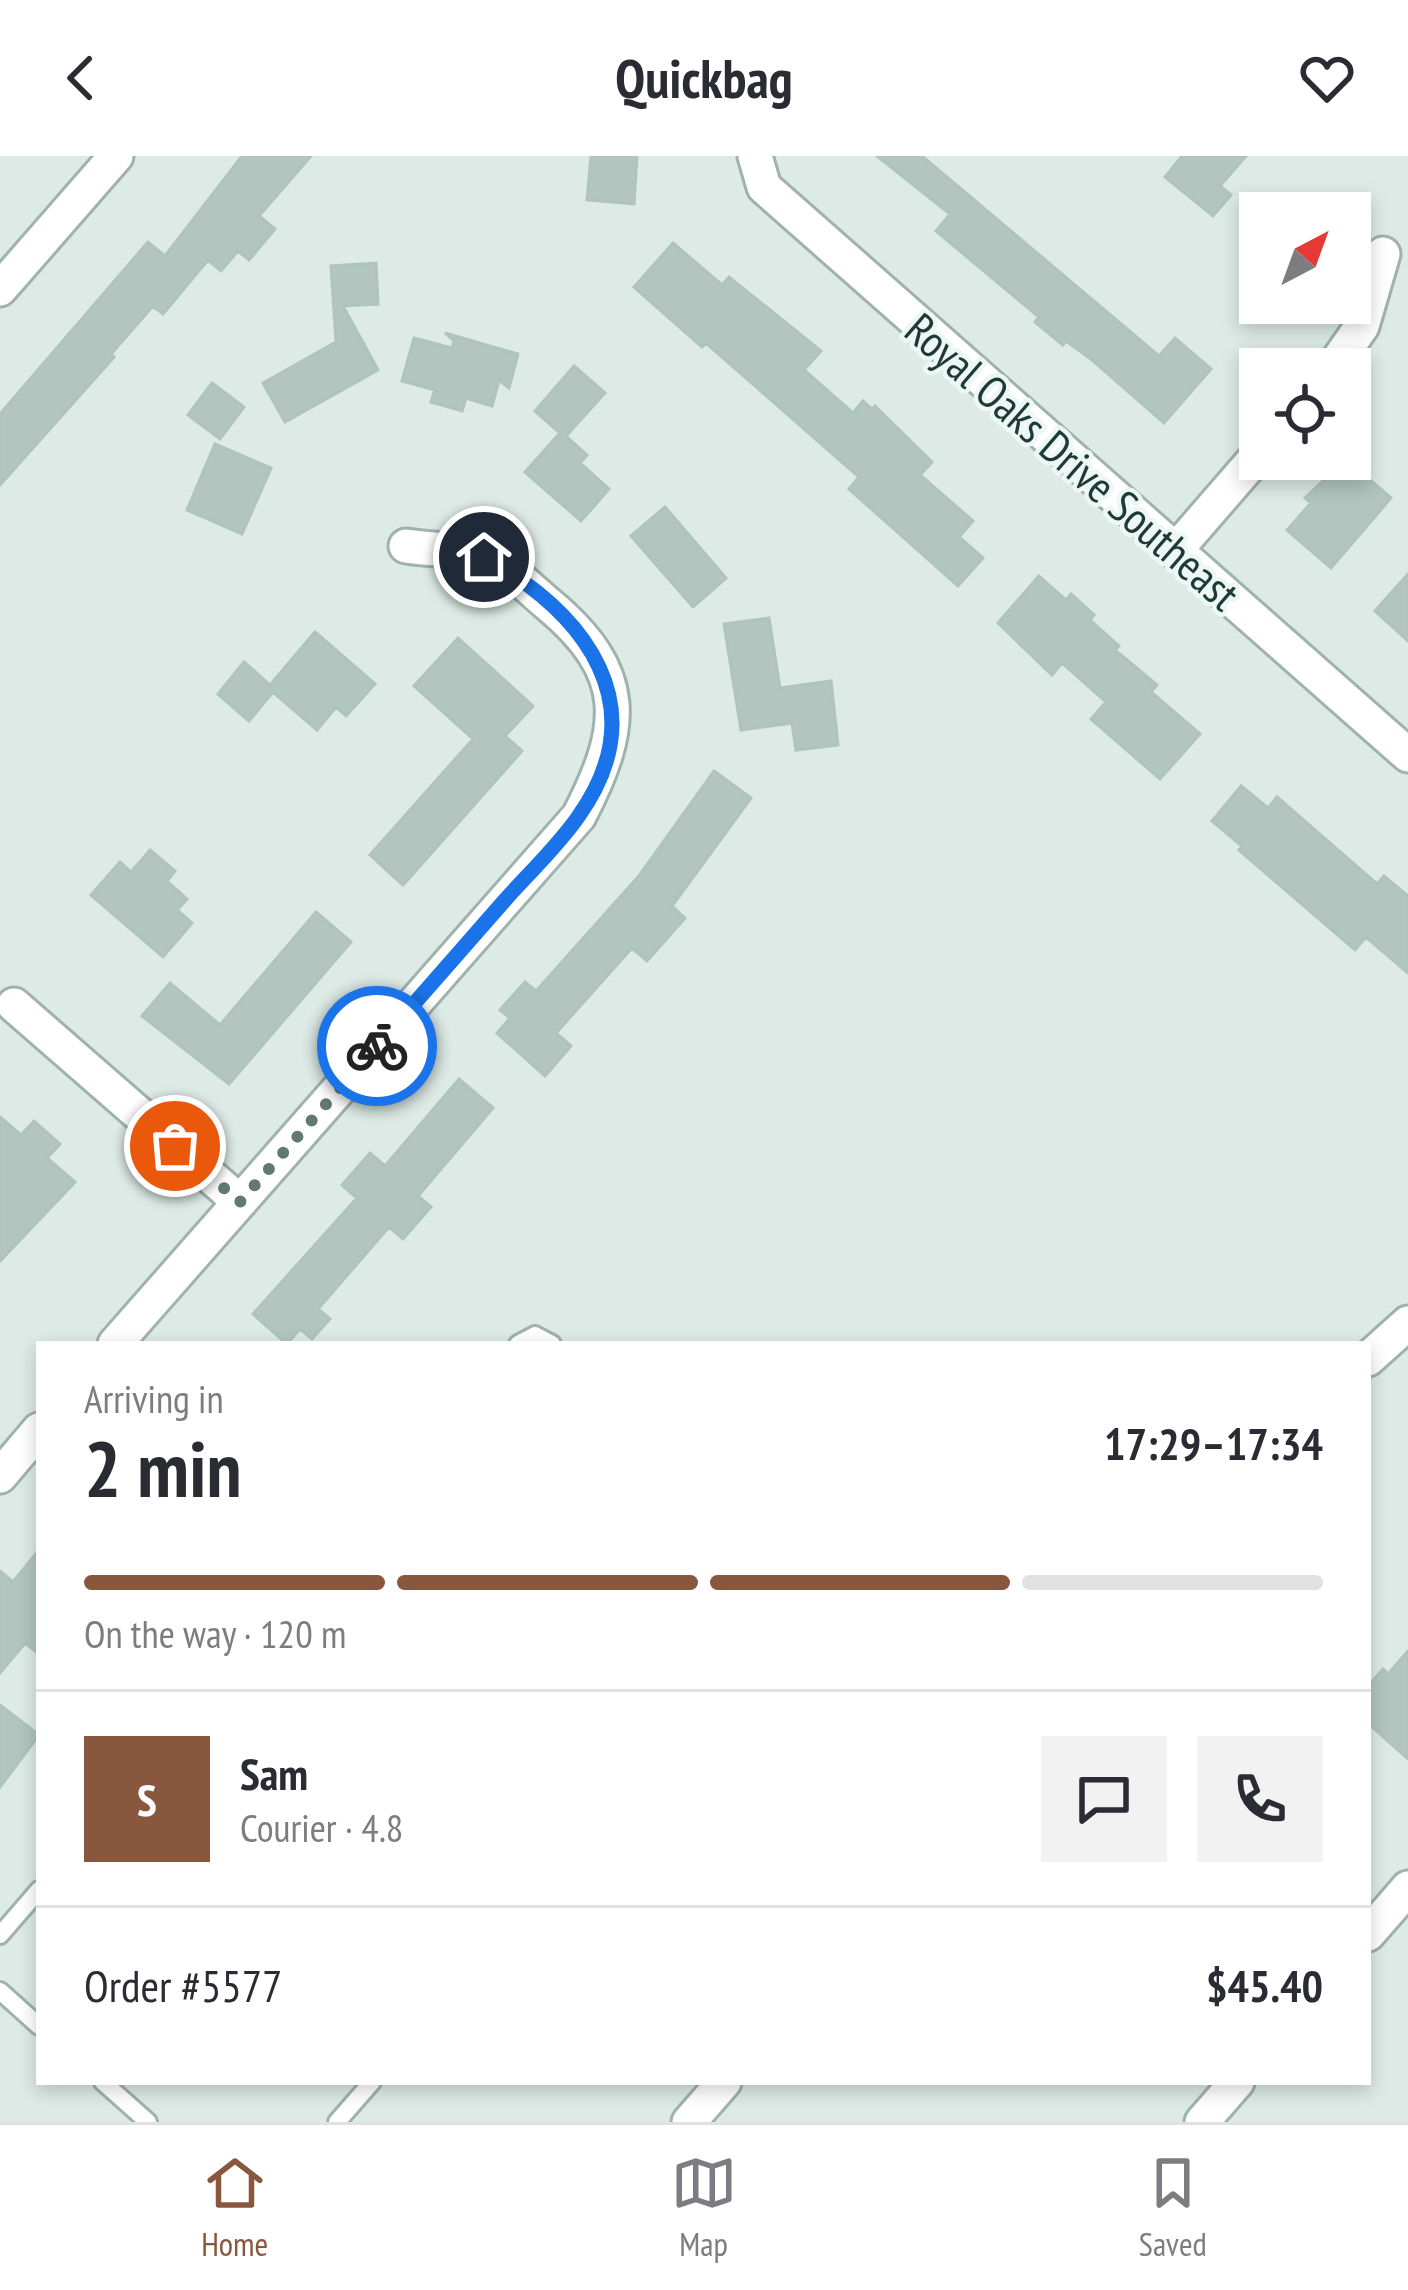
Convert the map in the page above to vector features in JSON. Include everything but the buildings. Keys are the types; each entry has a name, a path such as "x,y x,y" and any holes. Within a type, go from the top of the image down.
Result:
{"street":[{"path":"0,289 116,156"},
{"name":"Royal Oaks Drive Southeast","path":"755,156 764,187 1408,755"},
{"path":"1347,348 1362,326 1383,254"},
{"path":"1175,551 1239,477"},
{"path":"118,1341 579,816 606,765 614,704 591,646 566,618 509,571 484,557 406,546"},
{"path":"14,1005 240,1202"},
{"path":"1371,1357 1404,1331"},
{"path":"0,1476 36,1434"},
{"path":"1371,1931 1408,1888"},
{"path":"688,2122 721,2085"},
{"path":"1202,2122 1234,2085"}],"lane":[{"path":"0,1935 36,1893"},
{"path":"0,1991 36,2023"},
{"path":"106,2085 148,2122"},
{"path":"337,2122 369,2085"}],"way so far":[{"path":"175,1146 240,1202 377,1046"}],"route":[{"path":"377,1046 579,816 606,765 614,704 591,646 566,618 509,571 484,557"}]}
